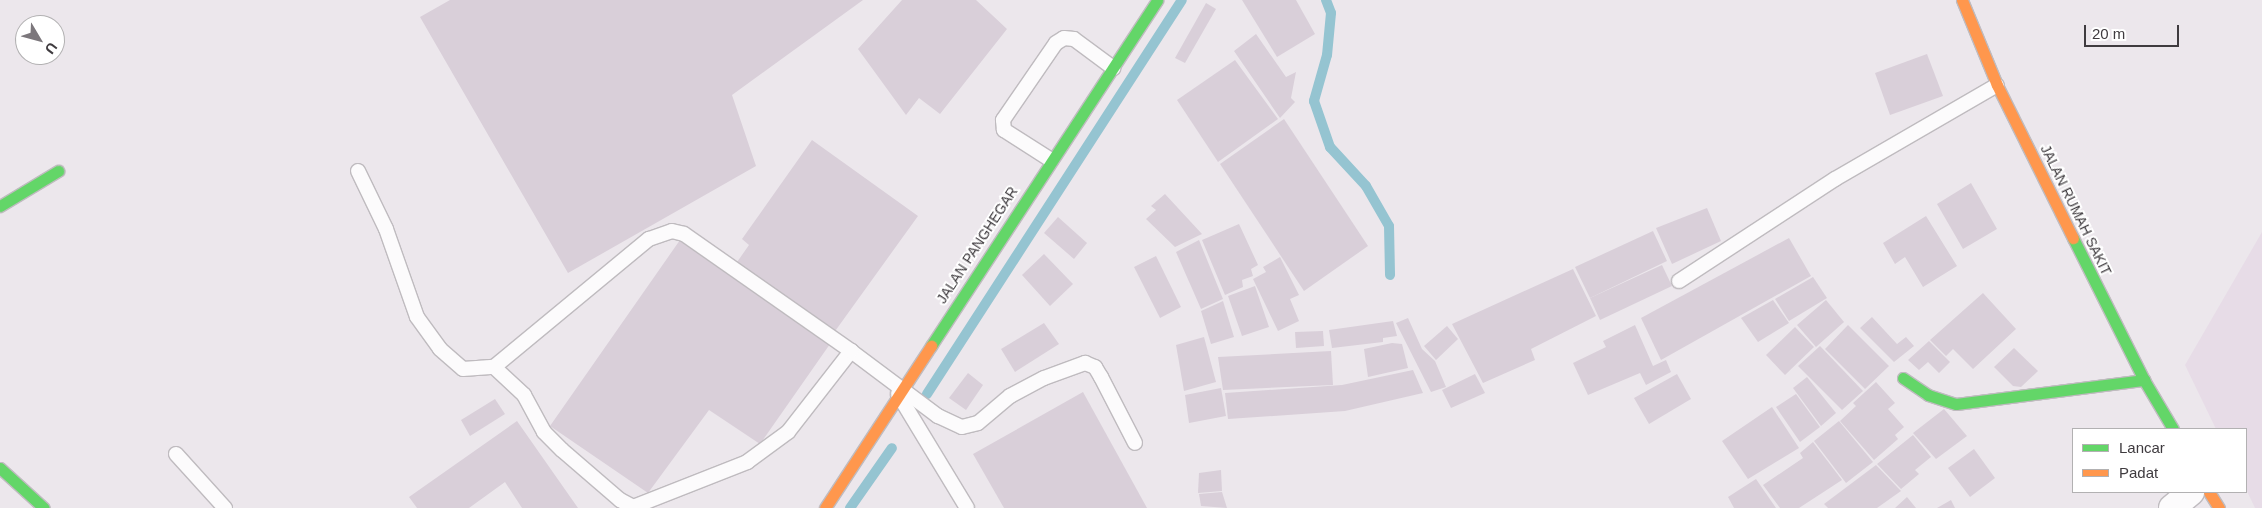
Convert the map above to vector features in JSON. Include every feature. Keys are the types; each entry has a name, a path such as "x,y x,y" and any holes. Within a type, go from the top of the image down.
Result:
{"street":[{"name":"JALAN PANGHEGAR","path":"825,508 1157,0"},
{"name":"JALAN RUMAH SAKIT","path":"1962,0 1997,84 2144,380 2171,428"},
{"path":"0,206 58,171"},
{"path":"1903,378 1928,395 1956,404 2144,380"},
{"path":"0,468 44,508"},
{"path":"2172,508 2190,493"}],"lane":[{"path":"1051,160 1004,130 1003,120 1056,43 1064,38 1074,39 1113,68"},
{"path":"1679,281 1835,178 1997,84"},
{"path":"358,171 386,229 412,306 425,329 453,364 463,369 494,367 649,239 672,231 684,234 851,351 900,391 938,416 962,427 978,423 1010,396 1085,363 1095,367 1135,443"},
{"path":"494,367 524,395 544,432 620,500 633,507 747,462 788,432 851,351"},
{"path":"900,391 967,508"},
{"path":"176,454 226,508"}],"shaded area":[{"path":"2262,232 2262,508 2255,508 2247,491 2247,428 2216,428 2185,365"}],"building":[{"path":"450,0 863,0 732,95 756,166 568,273 420,17"},
{"path":"902,0 976,0 1007,29 940,114 919,98 906,115 858,49"},
{"path":"1242,0 1296,0 1315,34 1277,57"},
{"path":"1206,3 1216,9 1185,63 1175,58"},
{"path":"1256,34 1286,77 1296,72 1291,98 1295,102 1280,118 1234,51"},
{"path":"1927,54 1943,96 1890,115 1875,73"},
{"path":"1235,60 1278,119 1218,162 1177,100"},
{"path":"1284,119 1368,246 1304,291 1220,164"},
{"path":"812,140 918,216 833,334 735,265 749,245 742,239"},
{"path":"1971,183 1997,229 1963,249 1937,204"},
{"path":"1165,194 1202,234 1175,247 1146,219 1156,210 1151,206"},
{"path":"1707,208 1721,241 1672,264 1656,228"},
{"path":"1926,216 1957,266 1923,287 1905,257 1895,264 1883,243"},
{"path":"1058,217 1087,243 1074,259 1044,233"},
{"path":"1239,224 1258,265 1251,269 1253,276 1242,280 1243,287 1225,295 1202,240"},
{"path":"1653,231 1667,261 1590,298 1575,267"},
{"path":"1789,238 1811,276 1661,360 1641,318"},
{"path":"680,240 830,344 760,444 709,410 648,493 550,426"},
{"path":"1199,240 1223,299 1201,309 1176,252"},
{"path":"1044,254 1073,284 1050,306 1022,275"},
{"path":"1156,256 1181,307 1160,318 1134,267"},
{"path":"1280,257 1299,295 1290,299 1299,321 1278,331 1253,279 1266,272 1263,267"},
{"path":"1662,265 1672,286 1600,320 1590,298"},
{"path":"1573,269 1596,316 1531,349 1535,360 1483,383 1452,324"},
{"path":"1813,277 1827,298 1789,321 1775,299"},
{"path":"1255,286 1269,327 1242,336 1228,296"},
{"path":"1983,293 2016,329 1973,369 1953,349 1946,356 1930,340"},
{"path":"1773,300 1789,323 1758,342 1741,318"},
{"path":"1826,300 1844,322 1816,347 1797,325"},
{"path":"1223,301 1234,337 1211,344 1201,311"},
{"path":"1872,317 1897,344 1906,337 1914,346 1894,362 1860,328"},
{"path":"1408,318 1422,349 1435,361 1446,387 1431,392 1396,323"},
{"path":"1393,321 1397,336 1383,338 1383,342 1332,348 1329,330"},
{"path":"1044,323 1059,344 1015,372 1001,349"},
{"path":"1635,325 1653,366 1666,360 1671,372 1646,385 1640,373 1588,395 1573,363 1606,347 1603,341"},
{"path":"1848,325 1889,366 1865,389 1825,349"},
{"path":"1447,326 1458,339 1436,360 1424,346"},
{"path":"1795,327 1814,347 1785,375 1766,355"},
{"path":"1323,331 1324,346 1296,348 1295,332"},
{"path":"1204,337 1216,382 1184,391 1176,345"},
{"path":"1929,341 1950,362 1939,373 1928,362 1919,370 1908,360"},
{"path":"1392,343 1402,344 1408,368 1368,377 1364,349"},
{"path":"1820,346 1863,391 1842,410 1798,366"},
{"path":"2014,348 2038,371 2021,387 2013,386 1994,367"},
{"path":"1331,351 1333,385 1223,390 1218,357"},
{"path":"1413,370 1423,393 1345,411 1228,419 1225,393 1342,385"},
{"path":"968,373 983,385 966,410 949,398"},
{"path":"1475,374 1485,393 1451,408 1442,390"},
{"path":"1677,374 1691,399 1649,424 1634,398"},
{"path":"1807,377 1836,413 1821,426 1793,388"},
{"path":"1876,382 1895,403 1888,409 1904,427 1895,435 1898,439 1874,460 1840,421 1856,406 1853,403"},
{"path":"1221,388 1226,416 1189,423 1185,395"},
{"path":"1083,392 1147,508 1004,508 973,454"},
{"path":"1796,394 1820,427 1800,442 1776,407"},
{"path":"495,399 505,414 470,436 461,420"},
{"path":"1772,407 1799,448 1748,479 1722,441"},
{"path":"1944,409 1967,436 1936,459 1913,433"},
{"path":"517,421 578,508 522,508 505,482 469,508 417,508 409,497"},
{"path":"1839,421 1873,462 1846,483 1814,441"},
{"path":"1913,435 1931,457 1915,470 1919,474 1901,489 1877,464"},
{"path":"1813,442 1842,480 1799,508 1780,508 1763,485 1803,458 1800,453"},
{"path":"1974,449 1995,478 1970,497 1948,468"},
{"path":"1876,465 1901,491 1877,508 1828,508 1824,504"},
{"path":"1221,470 1222,491 1198,493 1199,473"},
{"path":"1756,479 1776,508 1734,508 1728,497"},
{"path":"1222,492 1227,508 1201,506 1199,494"},
{"path":"1907,497 1916,508 1895,508"},
{"path":"1951,500 1955,508 1937,508"}],"waterway":[{"path":"927,394 1182,0"},
{"path":"1326,0 1331,13 1327,55 1314,101 1330,147 1366,186 1389,226 1390,275"},
{"path":"850,508 892,448"}],"traffic: fast":[{"path":"931,346 1157,0"},
{"path":"0,206 58,171"},
{"path":"2073,238 2144,380 2172,428"},
{"path":"1903,378 1928,395 1956,404 2144,380"},
{"path":"0,468 44,508"}],"traffic: slow":[{"path":"1962,0 1997,85 2073,238"},
{"path":"825,508 931,346"},
{"path":"2210,493 2219,508"}]}
